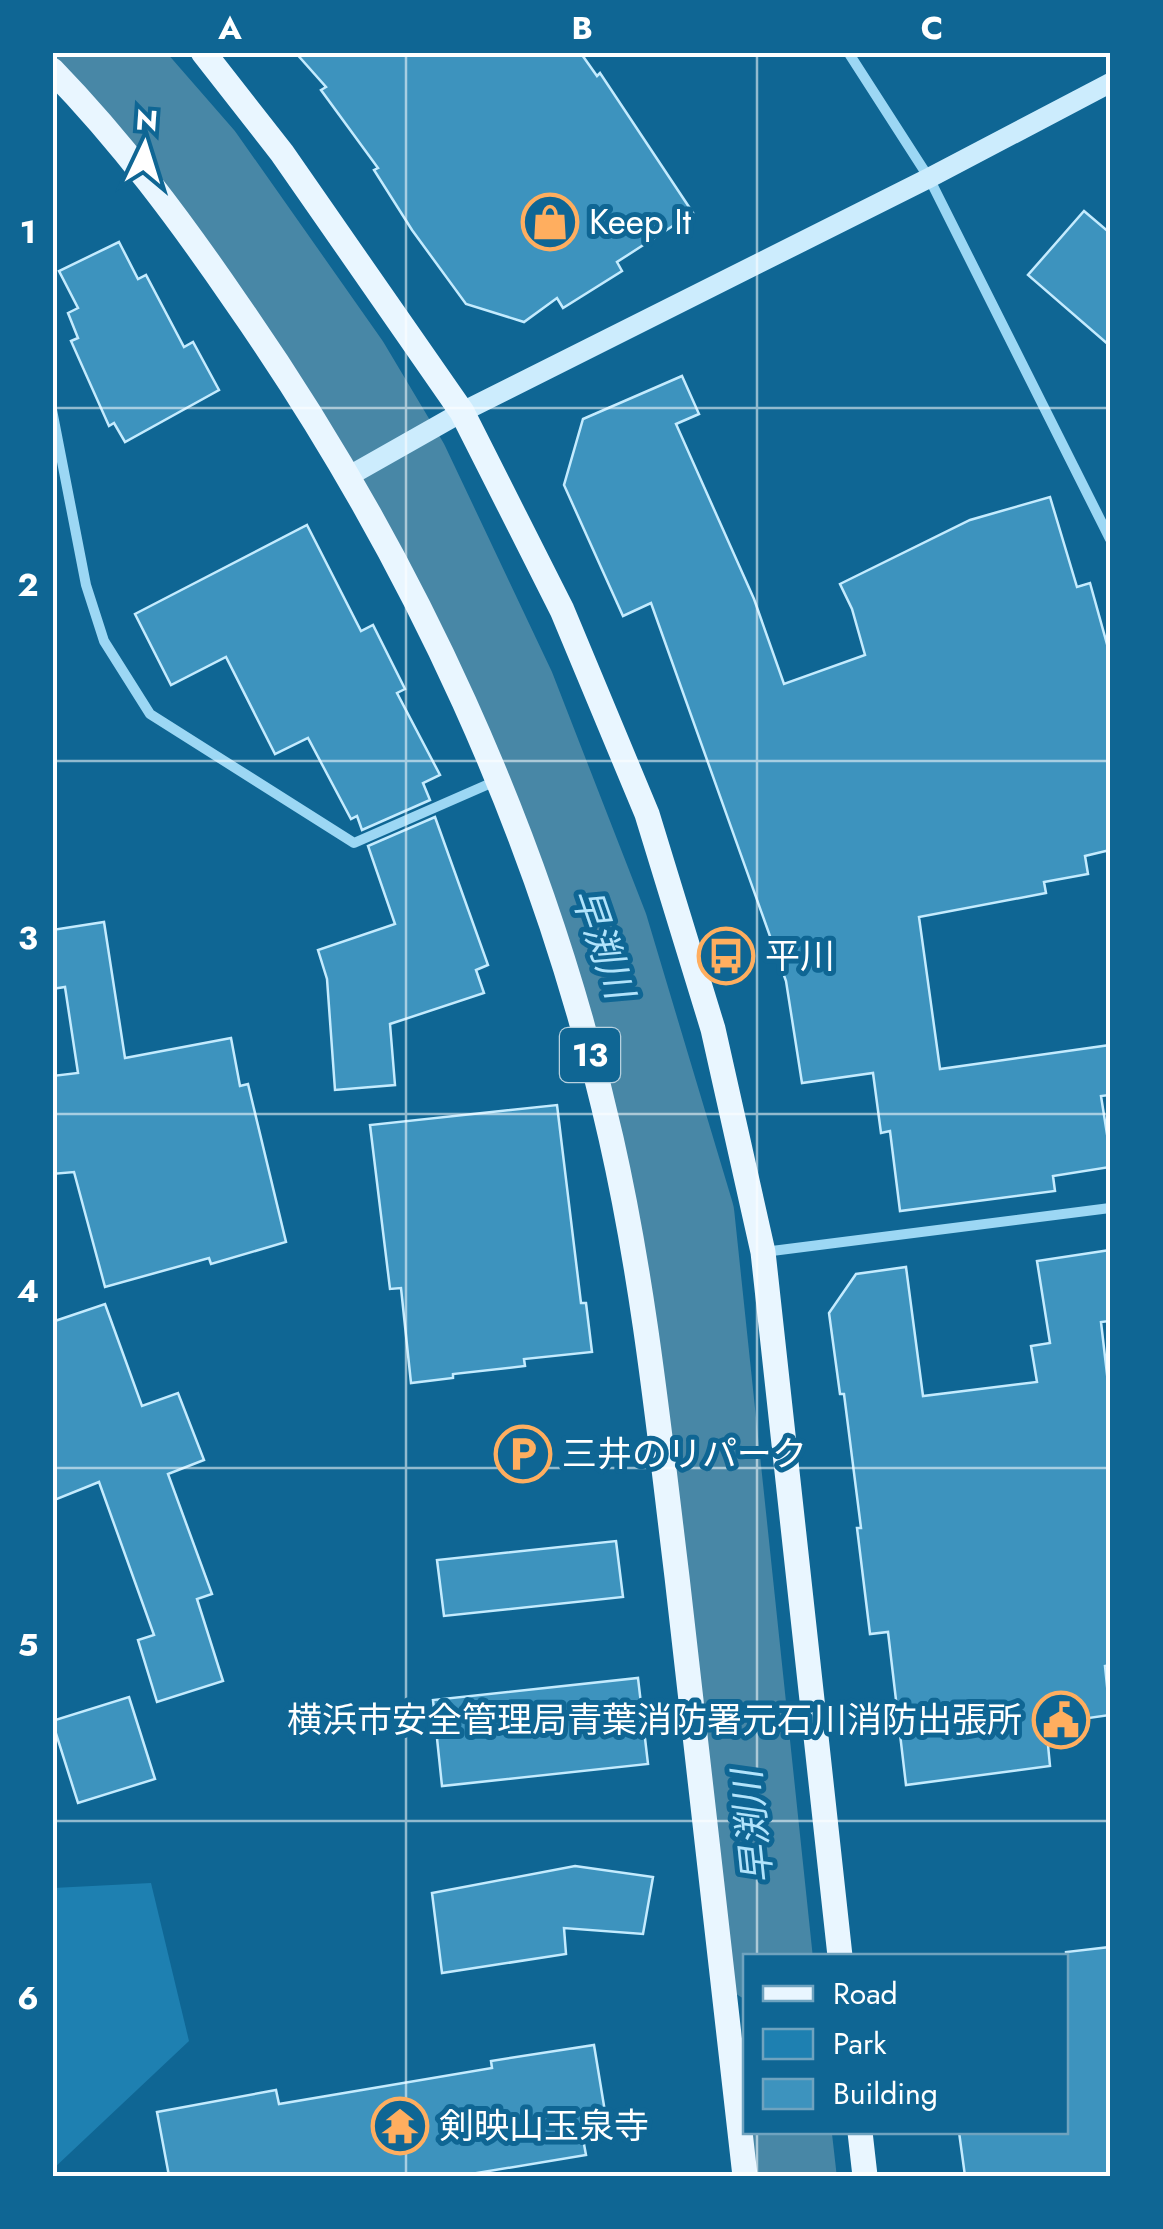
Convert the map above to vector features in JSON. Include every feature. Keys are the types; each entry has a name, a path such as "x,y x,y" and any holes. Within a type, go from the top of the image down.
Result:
{"main road":[{"path":"204,52 282,154 462,412 562,610 647,814 712,1029 763,1252 840,1954"},
{"name":"13","path":"52,70 96,116 188,232 270,350 350,476 430,626 498,780 542,897 580,1015 611,1138 637,1267 692,1696 745,2176"},
{"path":"860,2134 864,2176"}],"street":[{"path":"848,52 928,178 1110,538"},
{"path":"350,476 462,412 1110,83"},
{"path":"52,410 86,585 104,641 150,714 354,843 498,780"},
{"path":"763,1252 1110,1208"}],"green space":[{"path":"151,1883 189,2041 53,2169 53,1888"}],"building":[{"path":"295,52 580,52 597,76 600,73 693,213 617,262 622,271 563,308 557,298 524,322 466,304 412,230 374,170 378,168 321,90 326,87"},
{"path":"1084,211 1110,233 1110,346 1028,275"},
{"path":"119,242 138,279 146,275 184,347 193,342 219,390 125,442 114,423 109,426 71,341 78,338 68,313 78,308 59,271"},
{"path":"682,376 699,414 676,424 754,599 784,684 865,655 852,609 840,584 970,520 1050,497 1077,587 1090,583 1110,655 1110,850 1085,856 1088,874 1044,882 1046,893 919,917 940,1069 1110,1045 1110,1095 1101,1096 1110,1167 1053,1176 1055,1191 900,1211 890,1131 881,1133 873,1073 802,1083 786,981 651,603 623,616 564,485 583,419"},
{"path":"307,525 361,631 373,625 405,689 397,693 440,775 423,783 430,800 362,830 357,816 351,819 308,738 275,754 226,657 171,685 135,614"},
{"path":"435,817 488,965 476,970 484,993 390,1024 395,1085 335,1090 327,979 318,950 395,924 368,846"},
{"path":"104,922 125,1058 231,1038 240,1086 248,1084 286,1242 211,1264 209,1258 105,1287 74,1172 52,1174 52,1076 78,1073 65,987 52,989 52,930"},
{"path":"557,1105 581,1303 586,1303 592,1352 524,1359 525,1366 411,1383 401,1288 390,1289 370,1125"},
{"path":"1110,1250 1110,1321 1101,1322 1110,1400 1110,1665 1105,1666 1110,1715 1046,1724 1050,1766 906,1785 888,1632 870,1634 844,1394 840,1394 829,1313 856,1274 906,1267 923,1396 1037,1382 1031,1346 1050,1343 1037,1261"},
{"path":"105,1304 142,1406 178,1393 204,1460 168,1474 212,1594 197,1599 223,1681 157,1702 138,1640 154,1635 99,1482 52,1501 52,1322"},
{"path":"616,1541 623,1597 444,1616 437,1560"},
{"path":"638,1678 648,1764 442,1786 433,1700"},
{"path":"129,1697 155,1779 78,1803 52,1721"},
{"path":"575,1866 653,1877 643,1934 564,1928 566,1954 442,1973 432,1893"},
{"path":"1110,1947 1110,2176 965,2176 959,2134 1068,2134 1066,1952"},
{"path":"594,2045 607,2124 581,2128 586,2155 459,2176 169,2176 157,2112 276,2090 279,2104 492,2068 491,2061"}],"waterway":[{"name":"早渕川","path":"103,52 198,161 343,367 402,466 508,690 601,929 687,1216 765,1954"},
{"name":"早渕川","path":"784,2134 789,2176"}],"place":[{"name":"Keep It","path":"550,222"},
{"name":"平川","path":"726,956"},
{"name":"三井のリパーク","path":"523,1454"},
{"name":"横浜市安全管理局青葉消防署元石川消防出張所","path":"1061,1720"},
{"name":"剣映山玉泉寺","path":"400,2126"}]}
